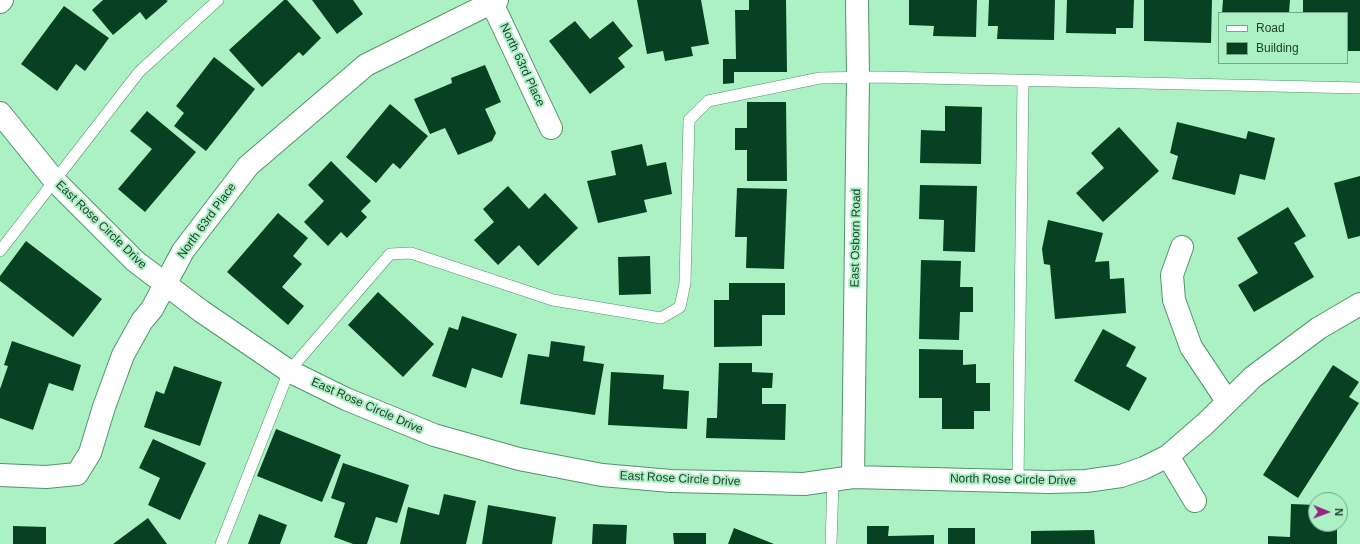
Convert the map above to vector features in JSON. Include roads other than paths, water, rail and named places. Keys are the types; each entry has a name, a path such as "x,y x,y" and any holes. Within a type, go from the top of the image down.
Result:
{"street":[{"name":"East Osborn Road","path":"854,477 858,77 857,0"},
{"name":"North 63rd Place","path":"0,476 46,477 77,474 90,453 104,407 123,355 183,251 248,166 366,65 495,1 550,128"},
{"name":"East Rose Circle Drive","path":"0,113 55,181 135,260 201,311 289,370 346,399 434,435 527,460 602,475 671,481 804,484 854,477"},
{"path":"1182,247 1172,275 1174,300 1191,347 1227,401"},
{"name":"North Rose Circle Drive","path":"854,477 1086,481 1121,476 1144,468 1168,456 1206,423 1253,377 1319,328 1360,304"},
{"path":"1168,456 1194,501"}],"lane":[{"path":"0,251 140,72 218,0"},
{"path":"221,544 289,370 390,254 411,253 553,300 661,318 680,307 685,283 689,120 708,101 820,78 858,77 1360,88"},
{"path":"1018,481 1023,81"},
{"path":"832,544 833,481"}]}
